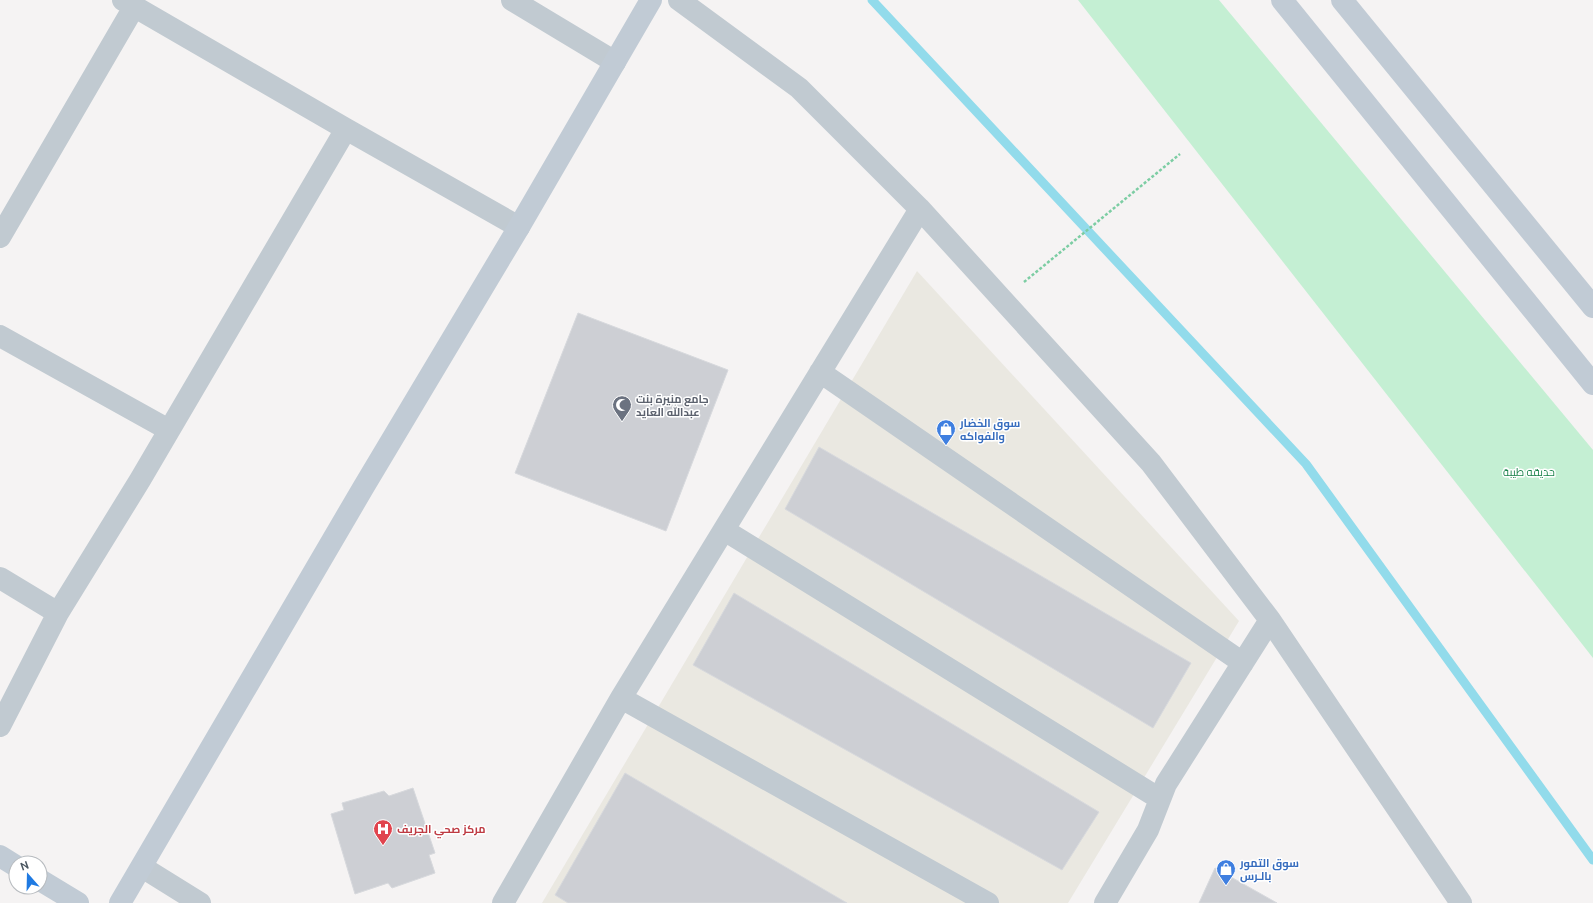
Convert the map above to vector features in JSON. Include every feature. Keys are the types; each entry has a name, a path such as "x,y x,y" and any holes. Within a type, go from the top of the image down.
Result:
{"street":[{"path":"512,0 615,62"},
{"path":"120,903 359,494 519,227 651,0"},
{"path":"680,0 799,88 920,209 1151,464 1270,620 1461,903"},
{"path":"1282,0 1593,384"},
{"path":"1342,0 1593,307"},
{"path":"0,237 128,3 519,227"},
{"path":"0,726 58,613 140,480 346,129"},
{"path":"503,903 621,698 920,209"},
{"path":"0,336 169,430"},
{"path":"820,372 1243,663"},
{"path":"724,530 1160,799"},
{"path":"0,578 58,613"},
{"path":"1105,903 1148,830 1166,784 1270,620"},
{"path":"621,698 988,903"},
{"path":"142,867 200,903"},
{"path":"48,885 78,903"}],"path":[{"path":"1024,282 1180,154"}],"shaded area":[{"name":"سوق الخضار والفواكه","path":"917,271 1239,621 1068,903 542,903"}],"green space":[{"name":"حديقه طيبة","path":"1078,0 1219,0 1593,450 1593,658"}],"building":[{"name":"جامع منيرة بنت عبدالله العايد","path":"578,313 728,370 666,531 515,473"},
{"path":"819,447 1191,663 1153,728 785,509"},
{"path":"734,593 1099,812 1062,870 693,665"},
{"path":"625,773 847,903 568,903 555,895"},
{"path":"413,788 435,853 429,855 435,873 392,888 388,883 355,894 331,814 344,810 342,803 384,791 389,796"},
{"name":"سوق التمور بالـرس","path":"1215,868 1277,903 1199,903"}],"waterway":[{"path":"872,0 1306,464 1593,860"}],"place":[{"name":"جامع منيرة بنت عبدالله العايد","path":"622,422"},
{"name":"سوق الخضار والفواكه","path":"946,446"},
{"name":"مركز صحي الجريف","path":"383,846"},
{"name":"سوق التمور بالـرس","path":"1226,886"}]}
